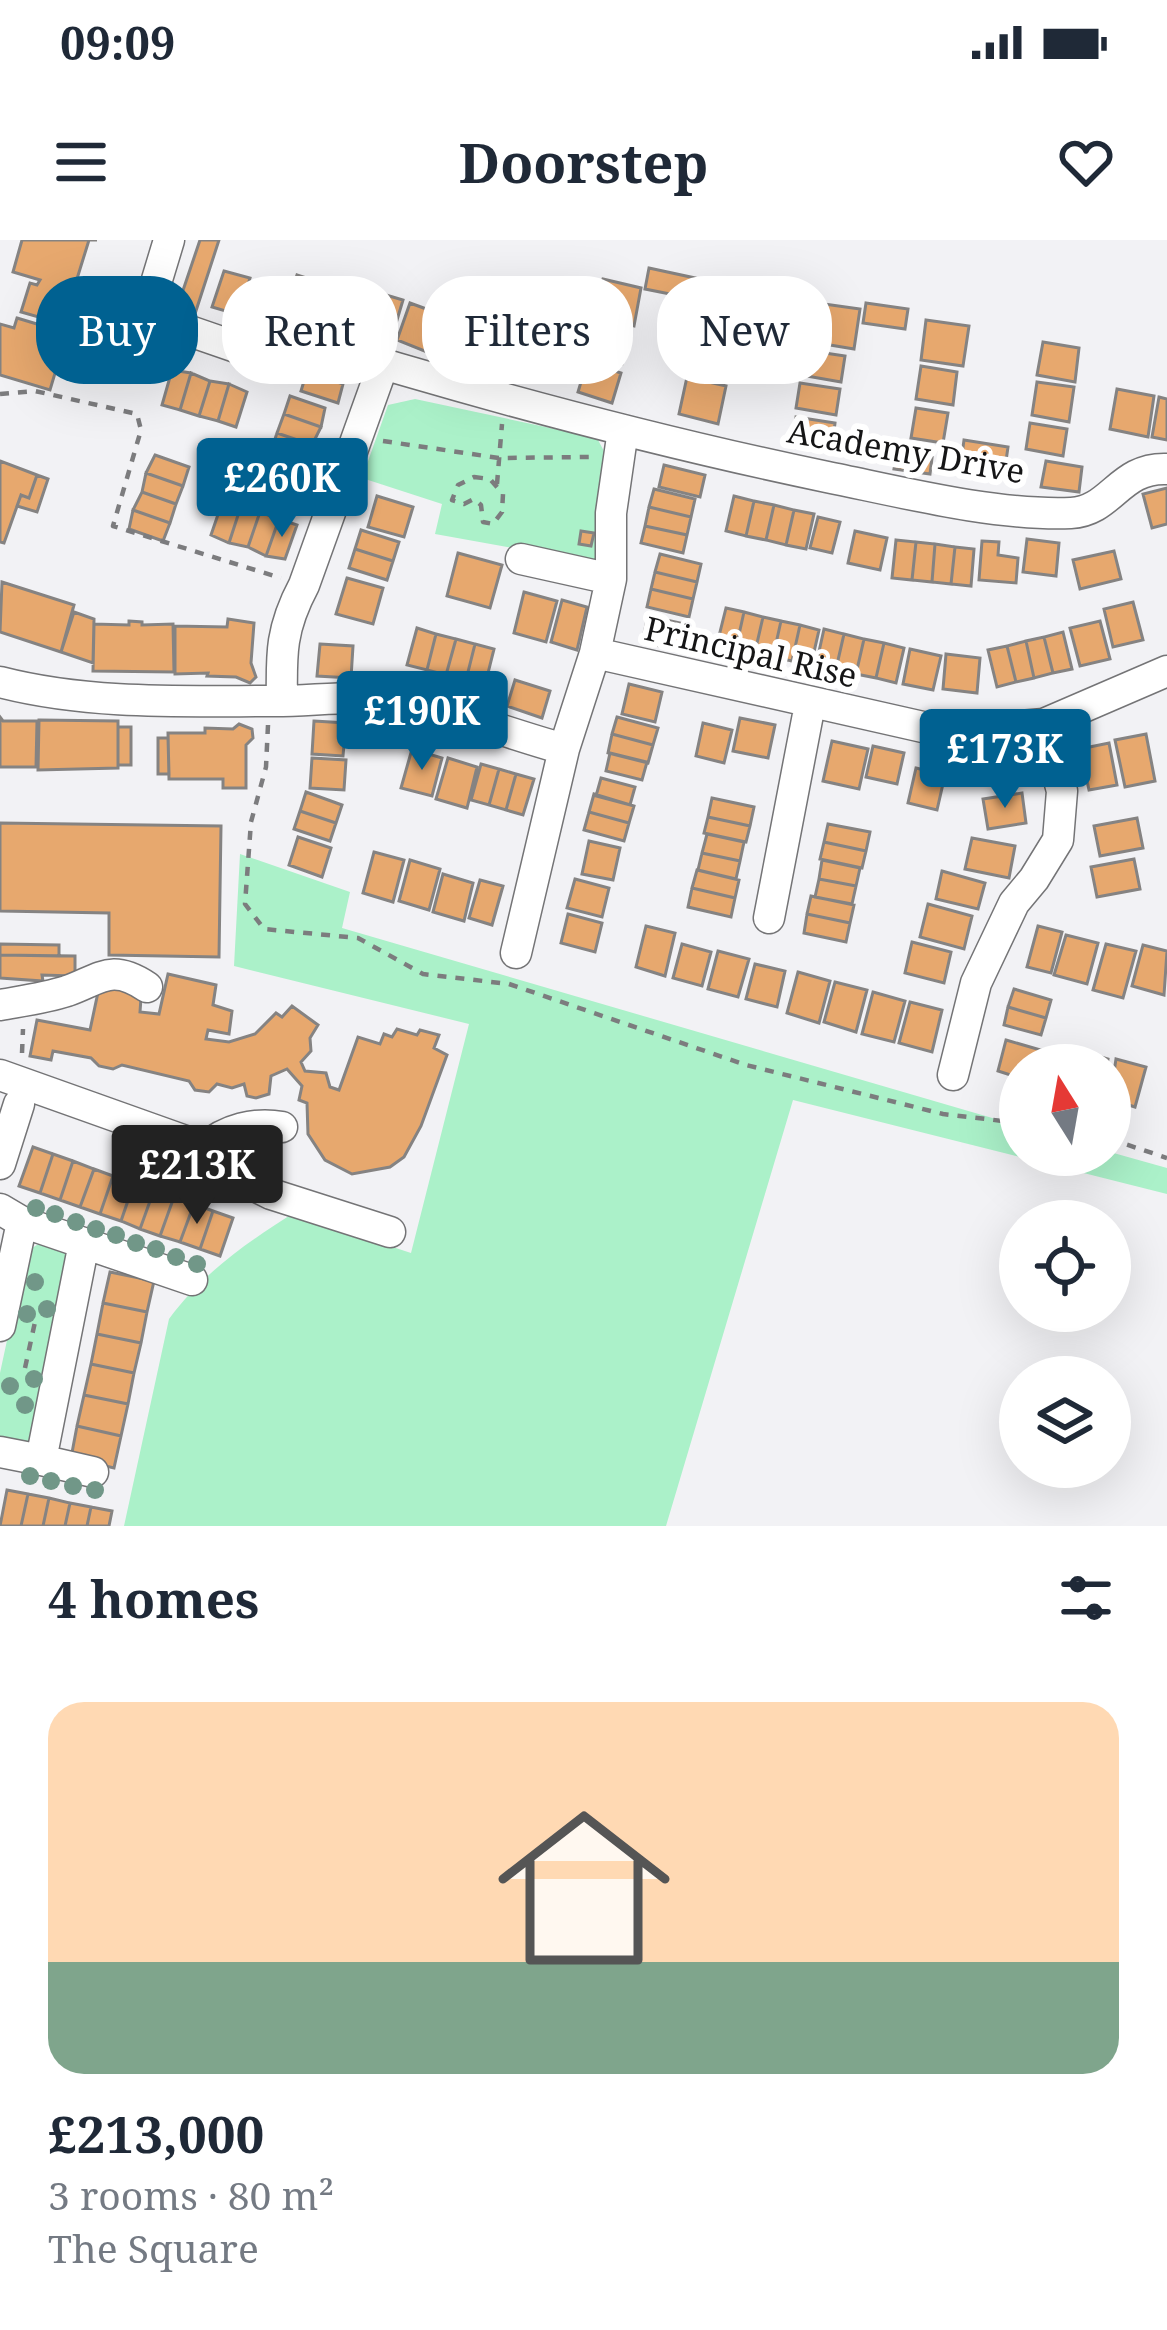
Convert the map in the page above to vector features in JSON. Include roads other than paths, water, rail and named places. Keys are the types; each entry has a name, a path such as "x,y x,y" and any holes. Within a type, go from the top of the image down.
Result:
{"street":[{"name":"Academy Drive","path":"169,240 146,316 222,342"},
{"name":"Academy Drive","path":"398,369 623,430 897,493 1076,513 1105,501 1124,480 1152,468 1167,469"},
{"path":"275,701 281,643 290,611 304,585 376,384"},
{"name":"Principal Rise","path":"515,953 611,579 611,513 623,430"},
{"path":"521,559 611,579"},
{"name":"Principal Rise","path":"595,653 945,732 1044,724 1167,671"},
{"path":"0,682 35,691 120,698 396,701 564,749"},
{"path":"770,918 810,704"},
{"path":"953,1075 976,982 1014,903 1058,840 1062,791 1044,724"},
{"path":"11,1003 73,989 108,973 134,978 148,987"},
{"path":"0,1164 14,1087 206,1148 233,1175 271,1194 390,1232"},
{"path":"206,1148 236,1130 266,1124 283,1127"},
{"path":"0,1326 11,1215 192,1280"},
{"path":"41,1460 84,1243"},
{"path":"0,1452 93,1472"}]}
